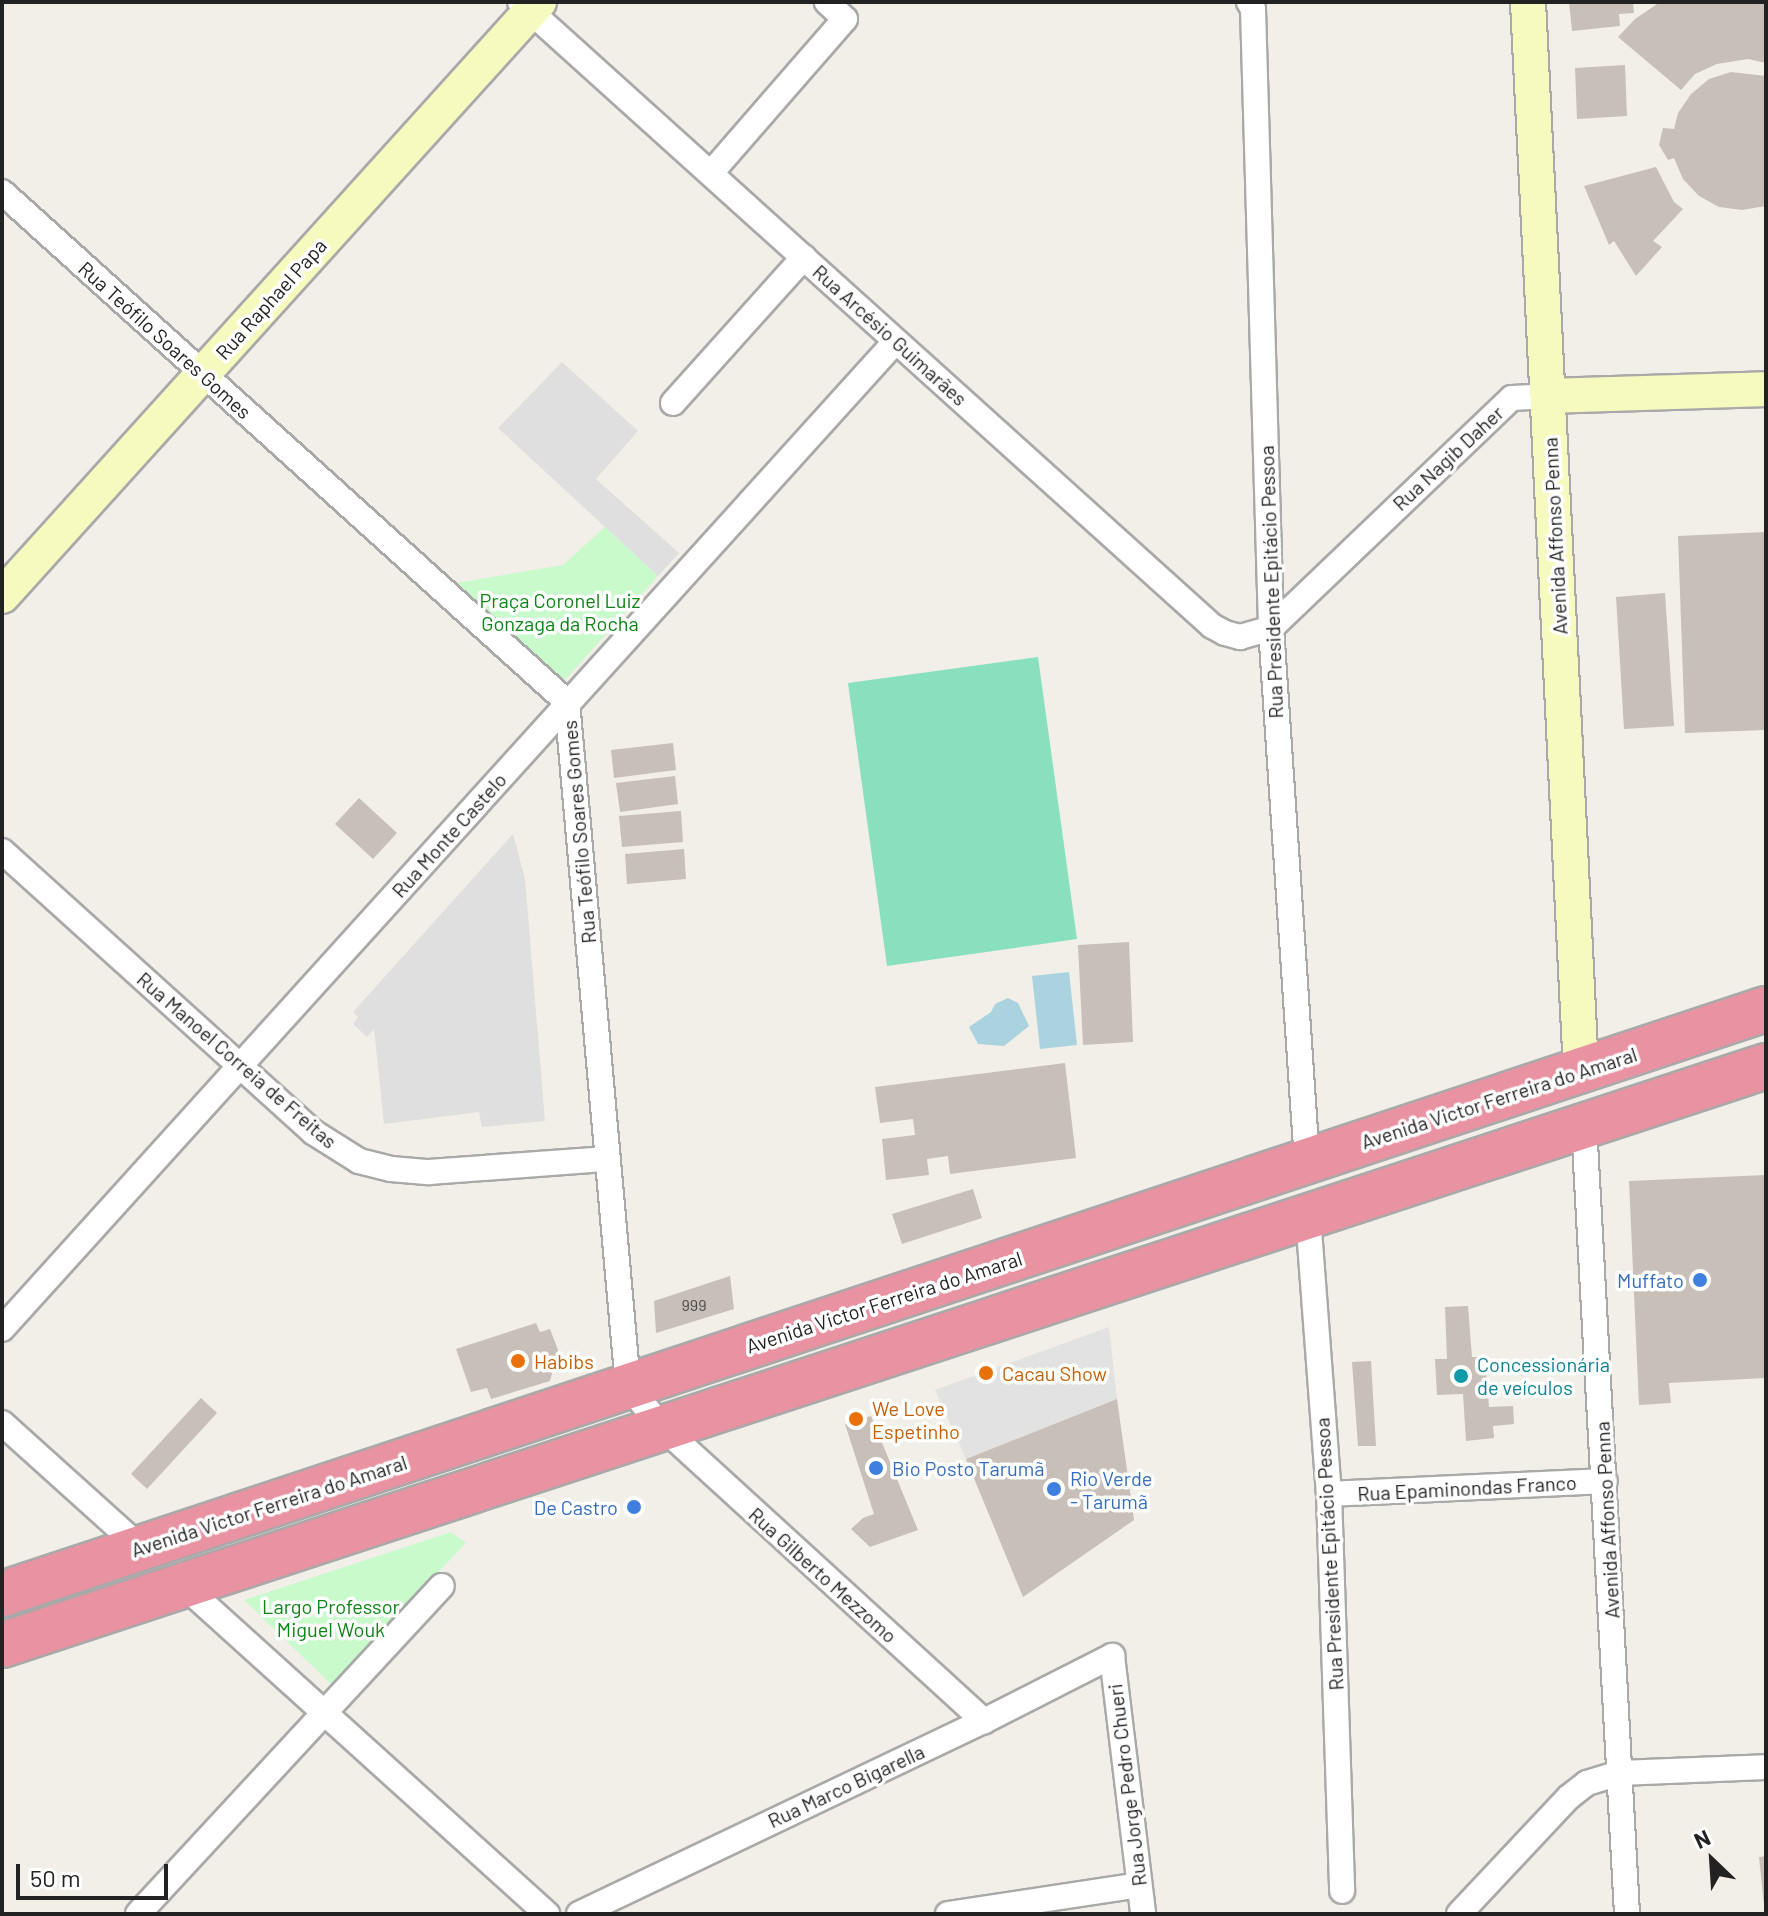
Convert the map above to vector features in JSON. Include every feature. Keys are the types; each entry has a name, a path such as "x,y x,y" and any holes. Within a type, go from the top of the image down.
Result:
{"highway":[{"name":"Avenida Victor Ferreira do Amaral","path":"2,1594 1766,1009"},
{"path":"2,1645 1766,1066"}],"main road":[{"name":"Avenida Affonso Penna","path":"1528,2 1581,1071"},
{"name":"Rua Raphael Papa","path":"2,596 530,5"},
{"name":"Rua Nagib Daher","path":"1548,396 1766,389"}],"street":[{"path":"711,173 845,19 827,2"},
{"name":"Rua Presidente Epitácio Pessoa","path":"1249,2 1253,24 1271,628 1307,1162"},
{"name":"Rua Arcésio Guimarães","path":"530,5 1212,626 1240,637 1271,628"},
{"name":"Rua Teófilo Soares Gomes","path":"2,192 567,702 628,1386"},
{"path":"673,403 804,257"},
{"name":"Rua Monte Castelo","path":"2,1329 896,341"},
{"name":"Rua Nagib Daher","path":"1271,628 1512,398 1548,396"},
{"name":"Rua Manoel Correia de Freitas","path":"2,851 336,1149 381,1166 429,1172 608,1159"},
{"name":"Avenida Affonso Penna","path":"1584,1125 1627,1914"},
{"name":"Rua Presidente Epitácio Pessoa","path":"1308,1216 1329,1494 1342,1891"},
{"name":"Rua Gilberto Mezzomo","path":"628,1386 663,1428 984,1721"},
{"path":"2,1423 141,1548"},
{"name":"Rua Epaminondas Franco","path":"1329,1494 1605,1481"},
{"path":"183,1585 547,1914"},
{"path":"138,1914 442,1586"},
{"name":"Rua Marco Bigarella","path":"579,1914 984,1721 1112,1656"},
{"name":"Rua Jorge Pedro Chueri","path":"1112,1656 1143,1914"},
{"path":"1459,1914 1569,1797 1587,1783 1619,1773 1766,1767"},
{"path":"948,1914 1139,1885"}],"shaded area":[{"path":"562,362 638,431 596,479 679,553 658,576 498,428"},
{"path":"513,834 525,879 545,1121 482,1127 479,1112 384,1124 374,1029 367,1037 353,1024 358,1017 353,1012"},
{"path":"1109,1327 1117,1399 966,1459 935,1390"}],"green space":[{"name":"Praça Coronel Luiz Gonzaga da Rocha","path":"605,527 658,576 565,680 456,583 563,565"},
{"path":"1038,657 1077,939 887,966 848,683"},
{"name":"Largo Professor Miguel Wouk","path":"451,1532 466,1543 331,1684 244,1600"}],"water":[{"path":"1069,972 1077,1045 1040,1049 1032,976"},
{"path":"1008,998 1018,1003 1029,1026 1004,1046 978,1044 969,1027 991,1012 995,1004"}],"building":[{"path":"1569,2 1633,2 1634,13 1619,14 1620,26 1572,31"},
{"path":"1660,2 1766,2 1766,63 1748,59 1717,64 1695,74 1681,90 1618,37 1635,19"},
{"path":"1625,65 1627,116 1577,119 1575,68"},
{"path":"1731,72 1766,76 1766,206 1742,210 1719,207 1699,196 1683,179 1674,158 1668,160 1659,145 1663,128 1674,129 1678,113 1691,94 1709,79"},
{"path":"1656,167 1674,202 1683,209 1653,241 1662,247 1636,276 1614,241 1609,245 1584,186"},
{"path":"1766,532 1766,730 1685,733 1678,536"},
{"path":"1665,593 1674,726 1624,729 1616,597"},
{"path":"673,743 676,770 614,778 611,750"},
{"path":"675,776 678,804 620,812 616,783"},
{"path":"359,798 397,833 373,859 335,824"},
{"path":"681,811 683,842 622,847 619,816"},
{"path":"684,849 686,879 627,884 625,854"},
{"path":"1129,942 1133,1042 1083,1045 1078,945"},
{"path":"1065,1063 1076,1158 950,1174 948,1156 927,1159 929,1175 886,1180 882,1139 915,1135 913,1119 880,1123 875,1087"},
{"name":"Muffato","path":"1766,1175 1766,1378 1669,1383 1671,1403 1639,1405 1629,1181"},
{"path":"973,1189 982,1218 902,1244 892,1214"},
{"path":"730,1276 734,1309 656,1333 654,1301"},
{"name":"Concessionária de veículos","path":"1468,1306 1472,1357 1485,1357 1489,1407 1513,1406 1514,1424 1493,1426 1494,1438 1466,1441 1463,1394 1437,1395 1435,1359 1447,1359 1445,1307"},
{"path":"536,1323 540,1332 550,1329 558,1350 550,1381 491,1399 487,1388 471,1392 456,1349"},
{"path":"1371,1361 1376,1446 1358,1446 1352,1362"},
{"path":"201,1398 217,1413 147,1489 131,1474"},
{"name":"Rio Verde - Tarumã","path":"1117,1399 1134,1520 1023,1597 966,1459"},
{"name":"Bio Posto Tarumã","path":"871,1416 918,1530 870,1547 851,1529 863,1518 874,1514 845,1424"},
{"path":"1766,1856 1766,1905 1764,1906 1759,1857"}],"place":[{"name":"Muffato","path":"1700,1280"},
{"name":"Habibs","path":"518,1361"},
{"name":"Cacau Show","path":"986,1373"},
{"name":"Concessionária de veículos","path":"1461,1376"},
{"name":"We Love Espetinho","path":"856,1419"},
{"name":"Bio Posto Tarumã","path":"876,1468"},
{"name":"Rio Verde - Tarumã","path":"1054,1489"},
{"name":"De Castro","path":"634,1507"}]}
